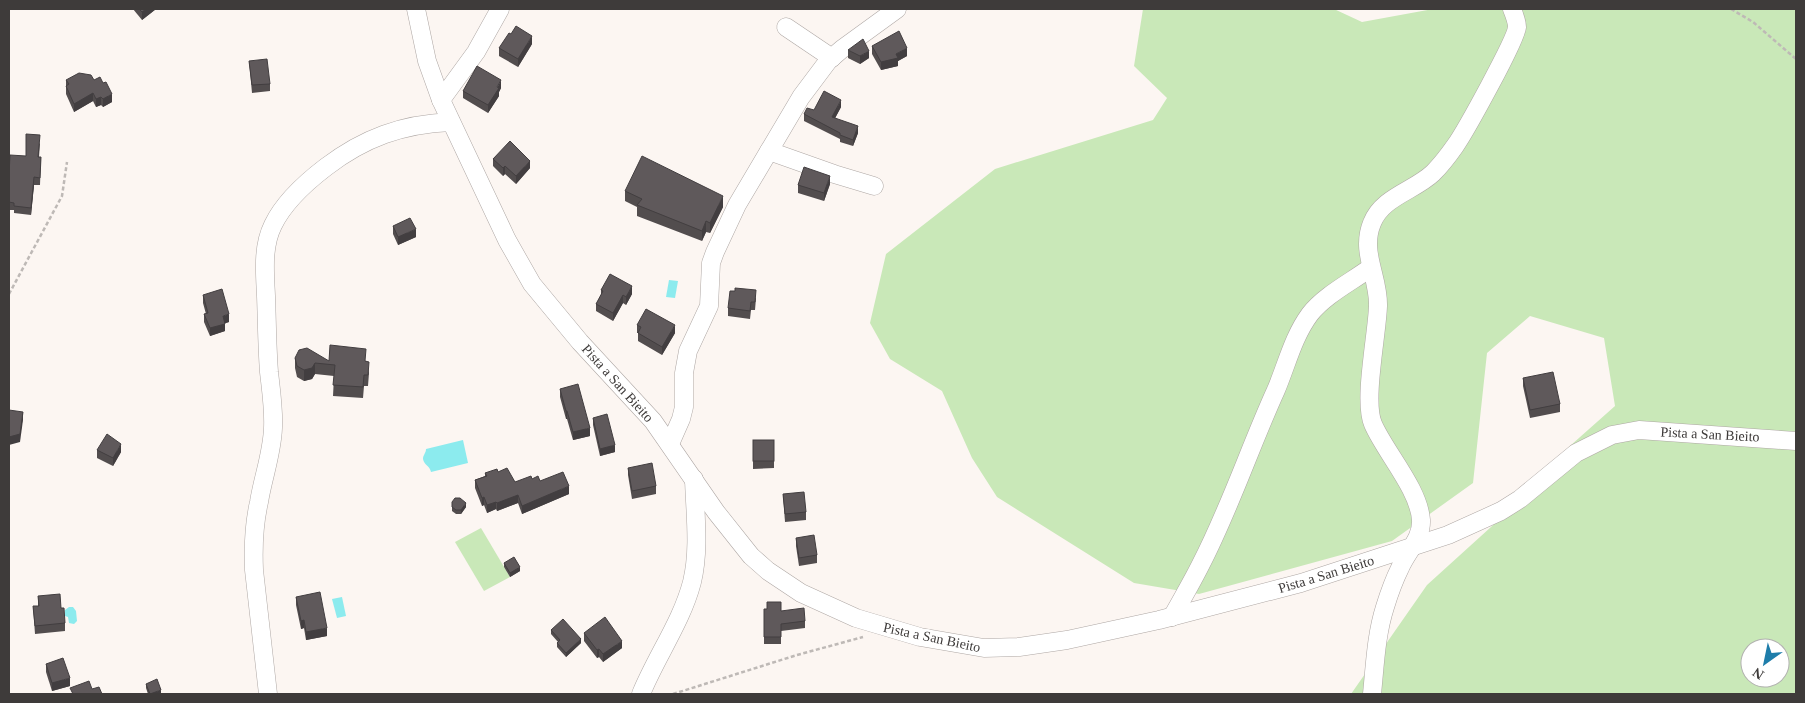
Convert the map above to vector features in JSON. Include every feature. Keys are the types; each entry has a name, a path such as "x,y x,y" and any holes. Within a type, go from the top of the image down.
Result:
{"street":[{"name":"Pista a San Bieito","path":"416,9 427,61 441,100 507,240 532,284 574,335 653,421 737,540 751,556 768,571 819,602 856,618 894,630 963,646 1000,649 1068,640 1172,617 1301,583 1448,535 1501,511 1520,499 1576,453 1624,431 1639,430 1796,441"},
{"path":"441,100 476,52 500,9"},
{"path":"670,444 684,407 684,372 688,351 709,306 710,276 714,252 737,205 801,96 832,58 897,9"},
{"path":"1372,694 1381,618 1399,568 1420,533 1419,508 1401,472 1373,424 1370,413 1378,303 1370,268 1367,241 1371,224 1377,213 1385,205 1431,175 1456,144 1492,80 1517,28 1512,9"},
{"path":"786,27 832,58"},
{"path":"268,694 253,550 258,502 271,454 274,426 265,285 265,256 268,237 279,214 288,202 299,190 342,154 364,142 397,129 417,124 451,122"},
{"path":"769,151 824,171 874,186"},
{"path":"1172,617 1209,546 1302,326 1312,312 1326,299 1370,268"},
{"path":"641,694 679,616 691,585 696,542 694,478"}],"path":[{"path":"1731,9 1753,22 1796,59"},
{"path":"9,294 62,196 67,162"},
{"path":"673,694 866,636"}],"green space":[{"path":"1143,9 1334,9 1362,22 1433,9 1796,9 1796,694 1351,694 1427,585 1502,517 1535,477 1615,406 1604,338 1530,316 1487,353 1473,483 1392,541 1199,594 1134,583 997,497 972,458 942,391 890,359 870,323 886,254 995,169 1153,120 1167,98 1134,66"},
{"path":"481,528 510,577 484,591 455,542"}],"water":[{"path":"669,280 678,281 675,298 666,297"},
{"path":"463,440 468,463 431,472 423,459 426,449"},
{"path":"342,597 346,616 337,618 332,599"},
{"path":"73,607 76,611 77,621 74,624 69,623 68,617 65,616 65,610"}],"building":[{"path":"516,26 532,36 518,59 499,48"},
{"path":"899,31 907,48 896,54 898,58 881,62 872,46"},
{"path":"863,39 869,51 860,56 848,50"},
{"path":"267,59 270,84 252,85 249,61"},
{"path":"477,66 501,80 497,87 499,88 488,105 463,91"},
{"path":"79,73 91,75 94,80 100,77 103,83 106,82 112,94 103,99 101,97 96,99 93,93 74,104 66,86 69,84 66,80"},
{"path":"824,91 841,100 832,117 858,126 853,140 840,135 840,133 804,114 807,108 814,110"},
{"path":"26,134 40,135 38,157 41,157 40,178 34,177 31,208 14,206 14,203 9,202 10,155 26,156"},
{"path":"510,141 530,161 516,176 505,166 503,168 493,159"},
{"path":"642,156 723,196 710,223 706,221 702,231 637,205 642,199 625,191"},
{"path":"804,167 830,176 824,193 798,185"},
{"path":"410,218 416,229 398,237 393,226"},
{"path":"610,274 632,286 626,297 623,295 613,313 596,304"},
{"path":"735,288 756,290 755,302 751,302 750,311 728,308 730,291 735,291"},
{"path":"222,289 229,314 223,316 225,324 210,328 204,314 208,313 203,295"},
{"path":"646,309 675,325 662,347 638,333 641,327 637,325"},
{"path":"330,345 366,349 365,361 369,362 368,375 364,375 363,387 333,385 335,365 315,363 312,368 304,370 297,366 295,358 299,350 307,348 329,361"},
{"path":"1553,372 1560,404 1530,410 1523,378"},
{"path":"578,384 590,428 573,432 560,389"},
{"path":"9,410 23,412 20,434 9,437"},
{"path":"607,414 615,445 600,449 593,418"},
{"path":"107,434 121,444 113,458 97,450"},
{"path":"753,440 774,440 774,461 753,461"},
{"path":"652,463 656,486 632,491 628,468"},
{"path":"507,468 515,482 531,476 532,479 538,476 540,481 563,472 569,486 522,506 518,495 487,505 475,480 487,476 485,473 497,469 498,472"},
{"path":"804,492 806,512 785,514 783,494"},
{"path":"455,498 460,498 466,503 461,510 456,510 452,507 452,502"},
{"path":"814,535 817,555 799,558 796,538"},
{"path":"514,557 520,567 510,573 504,563"},
{"path":"320,592 327,628 306,632 304,620 301,621 296,597"},
{"path":"60,594 61,608 64,608 65,623 35,626 33,606 39,606 38,596"},
{"path":"767,602 781,602 781,611 804,608 805,621 781,624 781,637 764,637 764,609 767,609"},
{"path":"605,617 622,641 603,654 599,649 597,650 584,633"},
{"path":"563,619 581,639 566,653 557,643 560,640 551,630"},
{"path":"63,658 70,678 52,683 46,664"},
{"path":"157,679 161,690 150,694 146,684"},
{"path":"89,681 92,689 99,687 102,694 73,694 70,688"}]}
